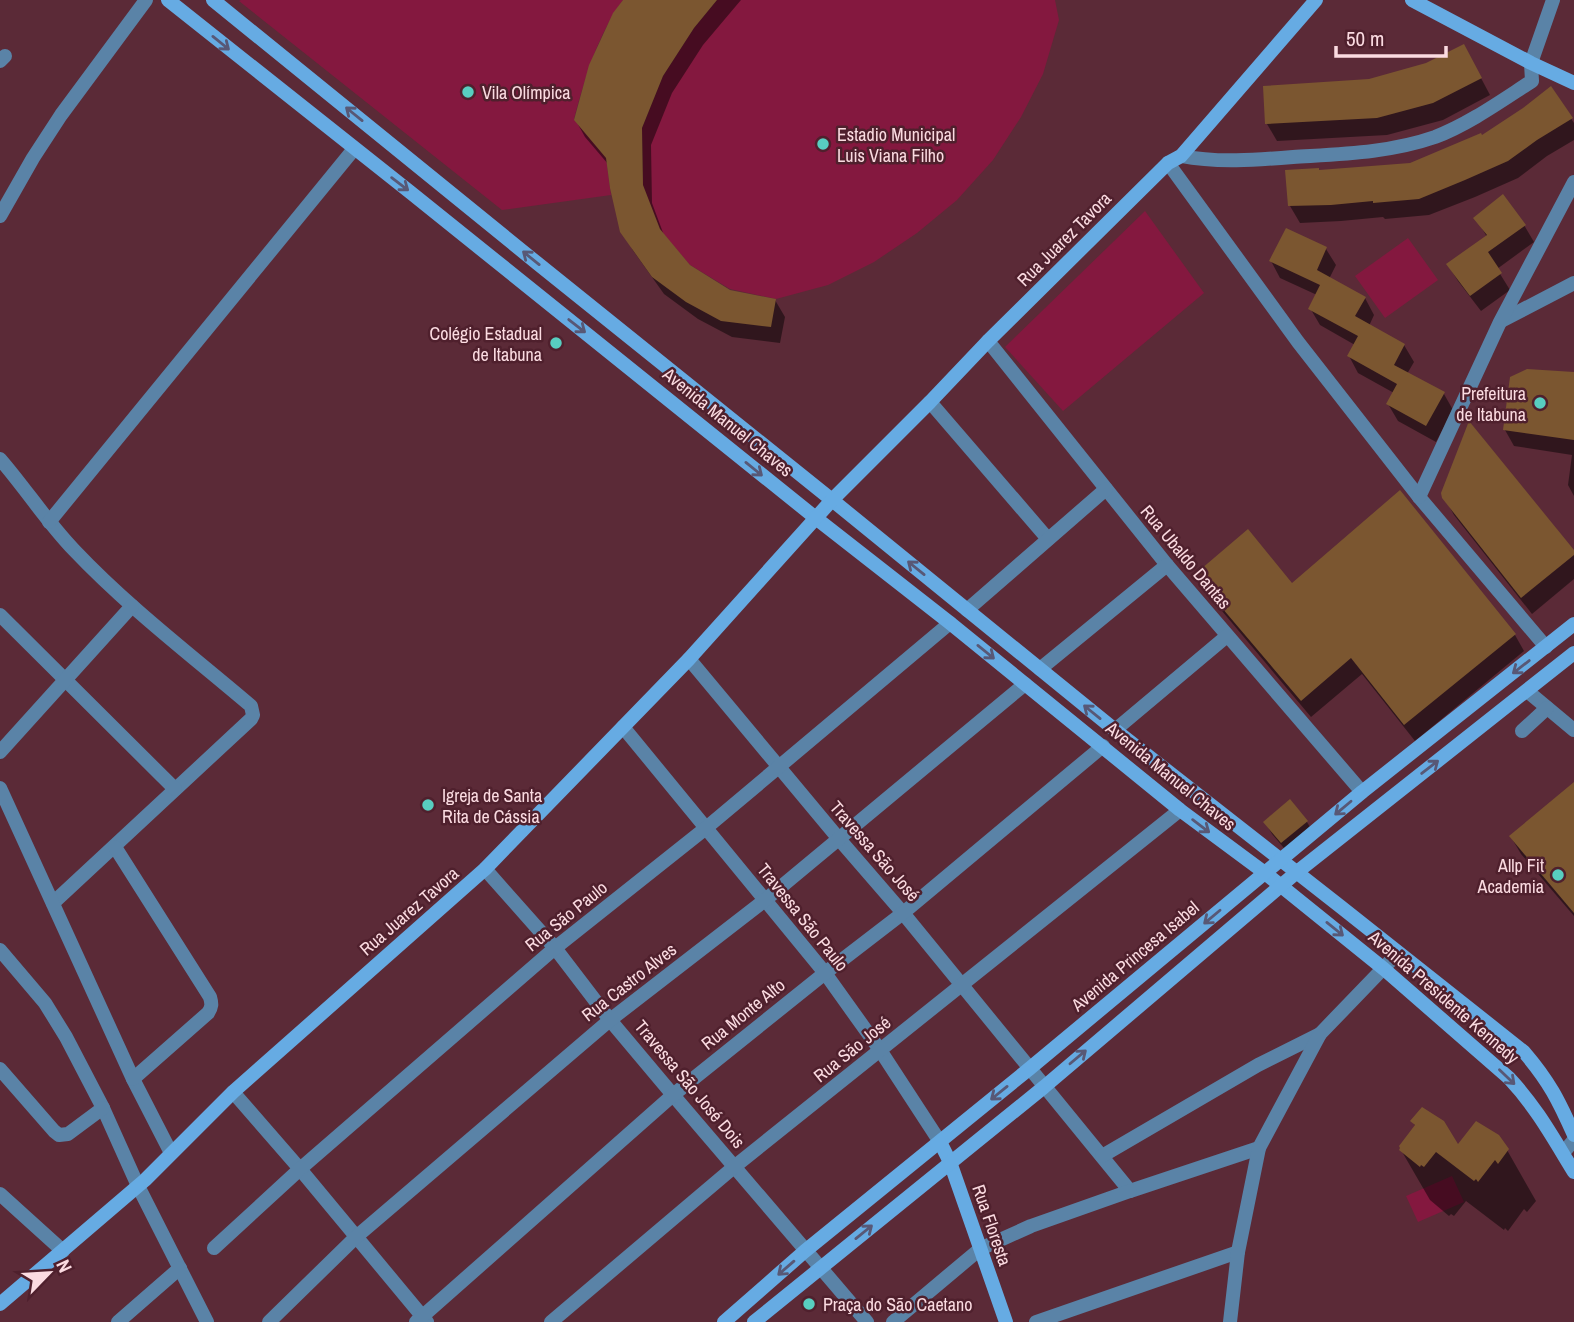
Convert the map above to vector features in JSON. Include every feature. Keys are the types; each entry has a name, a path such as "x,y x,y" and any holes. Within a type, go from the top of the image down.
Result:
{"main road":[{"name":"Avenida Manuel Chaves","path":"168,0 1181,810 1265,873"},
{"name":"Avenida Manuel Chaves","path":"213,0 1115,730 1280,860"},
{"name":"Rua Juarez Tavora","path":"0,1304 141,1183 233,1092 485,869 690,659 832,500 1168,163 1181,156 1316,0"},
{"path":"1412,0 1574,83"},
{"name":"Avenida Princesa Isabel","path":"724,1322 805,1251 1362,792 1574,624"},
{"path":"754,1322 1044,1087 1297,872 1574,653"},
{"name":"Avenida Presidente Kennedy","path":"1280,860 1524,1052 1557,1097 1574,1138"},
{"name":"Avenida Presidente Kennedy","path":"1265,873 1384,968 1509,1079 1532,1105 1570,1163"},
{"name":"Rua Floresta","path":"940,1142 950,1162 1006,1322"}],"street":[{"path":"0,216 61,115 146,0"},
{"path":"1181,156 1202,160 1272,159 1354,153 1412,144 1436,136 1532,81 1531,63 1553,0"},
{"path":"49,522 354,149"},
{"path":"1168,163 1298,342 1419,497 1546,647"},
{"path":"1419,497 1500,322 1574,182"},
{"path":"1500,322 1574,283"},
{"name":"Rua Ubaldo Dantas","path":"988,341 1167,565 1362,792"},
{"path":"930,402 1048,539"},
{"path":"0,460 76,552 132,606 251,706 252,710 251,719 53,903"},
{"path":"967,610 1106,489"},
{"path":"1040,669 1167,565"},
{"path":"0,752 132,606"},
{"path":"0,615 175,789"},
{"name":"Rua São Paulo","path":"214,1248 300,1169 555,948 706,828 950,623"},
{"path":"1115,730 1227,636"},
{"name":"Travessa São José","path":"690,659 903,913 1029,1069"},
{"name":"Rua Castro Alves","path":"269,1322 356,1237 610,1020 765,900 1025,684"},
{"path":"1527,691 1574,730"},
{"path":"1522,731 1547,708"},
{"name":"Travessa São Paulo","path":"623,727 825,973 940,1142"},
{"name":"Rua Monte Alto","path":"422,1320 673,1095 903,913 1102,746"},
{"path":"0,788 168,1157"},
{"name":"Rua São José","path":"551,1322 734,1167 1181,810"},
{"path":"115,847 212,1004 208,1013 133,1079"},
{"name":"Travessa São José Dois","path":"485,869 555,948 610,1020 867,1322"},
{"path":"0,950 45,1003 66,1037 141,1183 207,1322"},
{"path":"1230,1322 1238,1252 1259,1148 1320,1034 1398,953"},
{"path":"1102,1156 1258,1065 1320,1034"},
{"path":"0,1069 59,1135 68,1134 103,1108"},
{"path":"1029,1069 1130,1191"},
{"path":"233,1092 300,1169 422,1320"},
{"path":"1570,1163 1574,1138"},
{"path":"893,1322 980,1249 1031,1226 1259,1148"},
{"path":"0,1194 63,1251"},
{"path":"1036,1322 1238,1252"},
{"path":"118,1322 180,1268"}],"shaded area":[{"name":"Vila Olímpica","path":"623,0 599,43 574,119 606,158 611,195 502,210 239,1"},
{"name":"Estadio Municipal Luis Viana Filho","path":"717,0 1055,0 1059,20 1043,74 1021,117 993,160 957,200 917,233 874,262 828,285 776,299 730,289 690,265 659,229 643,185 642,128 663,76 694,28"},
{"path":"1145,211 1204,293 1063,411 1005,347"},
{"path":"1408,238 1438,280 1385,318 1355,276"},
{"path":"1452,1176 1464,1202 1418,1222 1406,1196"}],"building":[{"path":"623,0 717,0 694,28 663,76 642,128 643,185 660,229 690,265 730,290 776,299 771,327 721,321 686,302 652,277 620,232 606,158 574,120 589,65 613,13"},
{"path":"1464,44 1482,78 1433,103 1377,118 1265,124 1263,86 1369,79 1426,63"},
{"path":"1551,86 1573,118 1508,161 1419,199 1288,206 1285,170 1410,163 1481,133 1482,135"},
{"path":"1503,194 1526,225 1488,252 1502,273 1470,296 1446,264 1487,235 1473,218"},
{"path":"1286,228 1327,247 1317,270 1366,297 1355,316 1405,344 1394,365 1445,392 1426,426 1386,404 1397,384 1347,356 1358,336 1308,309 1320,285 1269,261"},
{"name":"Prefeitura de Itabuna","path":"1527,369 1574,372 1574,440 1503,430 1510,377"},
{"path":"1469,421 1574,550 1574,555 1521,598 1442,498 1441,493"},
{"path":"1400,490 1516,634 1404,725 1351,658 1301,701 1194,575 1248,529 1292,583"},
{"name":"Allp Fit Academia","path":"1574,782 1574,913 1509,836"},
{"path":"1290,799 1308,821 1281,843 1263,822"},
{"path":"1422,1107 1444,1121 1458,1144 1476,1121 1499,1135 1509,1149 1498,1164 1495,1160 1478,1182 1436,1152 1424,1167 1420,1167 1399,1150 1399,1146 1415,1125 1410,1121"}],"place":[{"name":"Vila Olímpica","path":"468,92"},
{"name":"Estadio Municipal Luis Viana Filho","path":"823,144"},
{"name":"Colégio Estadual de Itabuna","path":"556,343"},
{"name":"Prefeitura de Itabuna","path":"1540,403"},
{"name":"Igreja de Santa Rita de Cássia","path":"428,805"},
{"name":"Allp Fit Academia","path":"1558,875"},
{"name":"Praça do São Caetano","path":"809,1304"}]}
